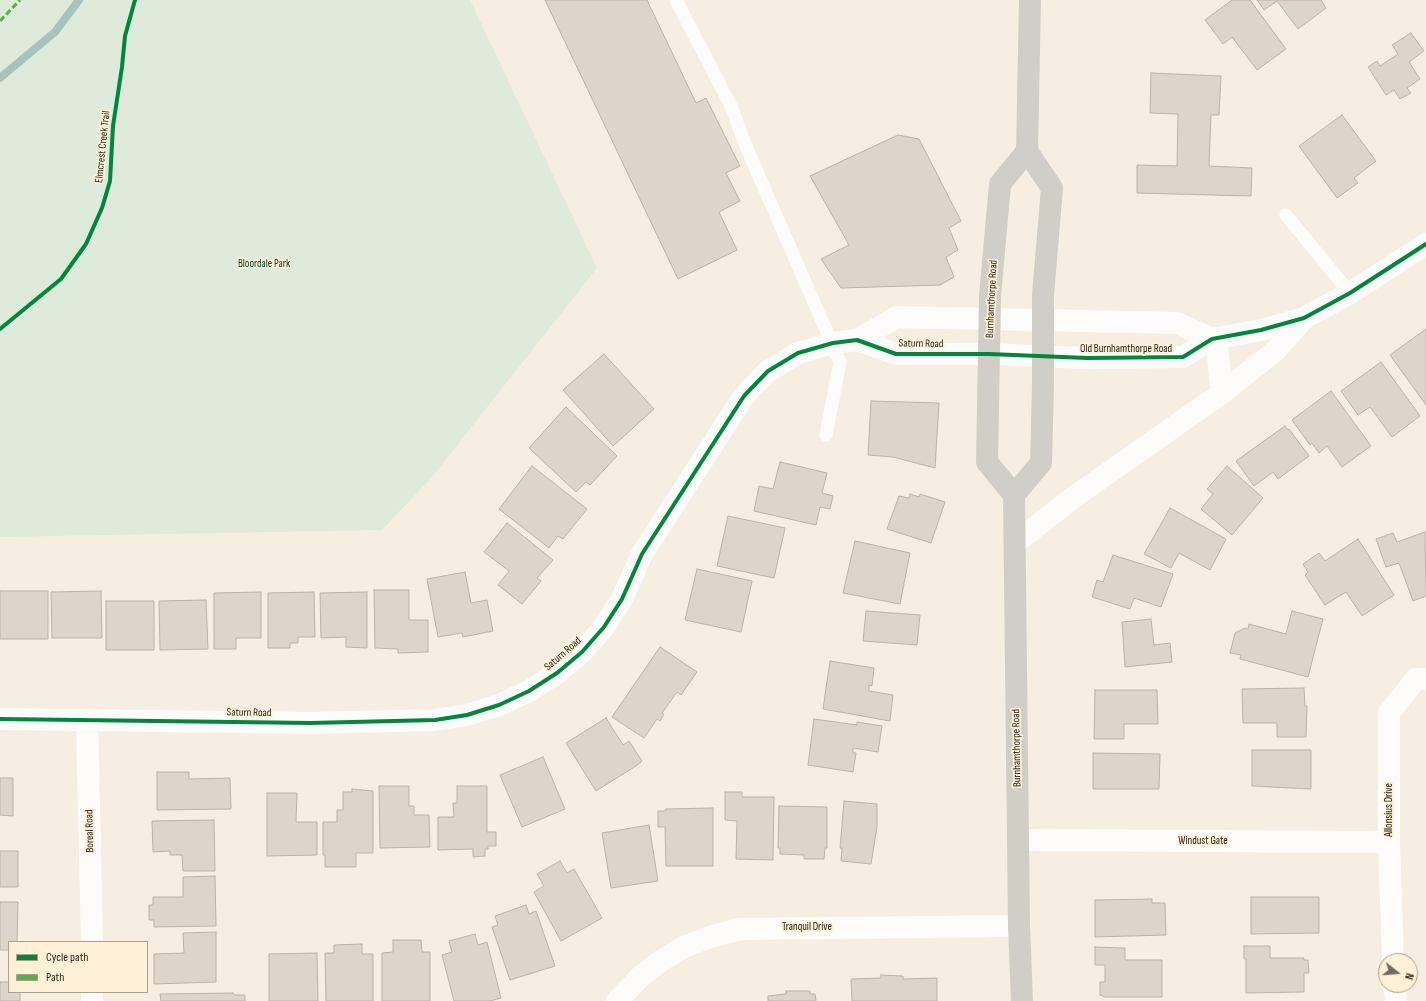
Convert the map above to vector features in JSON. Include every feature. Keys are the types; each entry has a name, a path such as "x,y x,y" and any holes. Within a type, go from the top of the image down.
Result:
{"main road":[{"path":"1014,496 1041,463 1044,356 1043,295 1052,188 1027,151 1030,0"},
{"name":"Burnhamthorpe Road","path":"1022,1001 1019,926 1014,496 988,462 990,296 1000,184 1027,151"}],"street":[{"name":"Old Burnhamthorpe Road","path":"989,354 1087,358 1183,357 1214,339 1261,330 1304,318 1350,293 1426,244"},
{"name":"Saturn Road","path":"0,719 311,723 435,720 467,715 499,705 529,691 557,673 582,652 604,627 622,599 642,554 744,396 768,371 782,361 798,353 833,343 857,340 897,318 990,319"},
{"name":"Old Burnhamthorpe Road","path":"1015,543 1074,497 1222,393 1275,351 1304,318"},
{"path":"990,319 1177,324 1214,339 1222,393"},
{"name":"Saturn Road","path":"857,340 896,354 989,354"},
{"name":"Allonsius Drive","path":"1393,953 1389,842 1390,713 1416,679 1426,679"},
{"name":"Boreal Road","path":"87,720 92,941"},
{"name":"Windust Gate","path":"1018,840 1389,842"},
{"name":"Tranquil Drive","path":"617,1001 640,977 662,960 686,946 713,936 740,929 1019,926"}],"lane":[{"path":"676,0 731,106 745,144 840,362 826,435"},
{"path":"1286,215 1350,293"}],"green space":[{"name":"Bloordale Park","path":"0,0 470,0 597,268 432,477 382,530 0,537"}],"building":[{"path":"545,0 647,0 696,103 706,98 740,166 726,173 740,201 719,212 737,250 678,279"},
{"path":"1232,0 1250,0 1286,49 1257,70 1232,37 1223,44 1205,20"},
{"path":"1257,0 1321,0 1326,8 1298,29 1277,1 1264,10"},
{"path":"1411,33 1424,51 1409,62 1420,79 1407,88 1411,93 1400,99 1394,90 1386,95 1368,67 1377,61 1380,66 1398,54 1392,45"},
{"path":"1151,73 1221,76 1219,115 1211,115 1209,166 1252,168 1251,196 1137,193 1137,165 1177,166 1178,114 1150,113"},
{"path":"1342,115 1376,161 1354,178 1358,183 1337,198 1299,146"},
{"path":"898,135 919,139 961,221 949,228 958,250 946,257 954,277 940,285 841,288 821,259 849,245 810,176"},
{"path":"1426,329 1426,405 1390,355"},
{"path":"604,354 654,409 613,446 563,390"},
{"path":"1381,362 1420,416 1392,437 1370,407 1358,415 1341,391"},
{"path":"1331,391 1371,446 1342,467 1327,446 1319,453 1312,443 1310,445 1292,420"},
{"path":"871,401 939,403 935,468 893,457 868,455"},
{"path":"566,407 617,456 590,485 586,482 576,492 529,448"},
{"path":"1285,426 1288,430 1289,429 1309,456 1278,479 1273,472 1254,486 1236,461"},
{"path":"780,462 827,473 822,493 833,496 830,509 820,507 816,525 754,511 759,486 773,489"},
{"path":"532,466 587,509 563,539 558,536 549,548 499,509"},
{"path":"1227,466 1263,498 1232,535 1201,509 1213,494 1207,489"},
{"path":"910,494 919,497 920,494 945,502 931,543 887,529 899,496 909,498"},
{"path":"1170,508 1226,539 1210,570 1179,553 1171,568 1144,554"},
{"path":"728,516 785,528 774,578 717,566"},
{"path":"507,523 553,560 537,578 541,581 522,604 498,585 509,571 484,552"},
{"path":"1425,532 1426,596 1413,601 1399,563 1386,567 1376,539 1393,533 1397,542"},
{"path":"1358,539 1394,595 1362,616 1346,592 1325,605 1305,575 1308,572 1303,564 1319,553 1325,561"},
{"path":"855,541 910,553 900,604 843,593"},
{"path":"1113,555 1173,574 1161,607 1134,598 1130,609 1092,597 1097,580 1103,582"},
{"path":"697,569 752,581 741,632 685,620"},
{"path":"465,572 471,603 487,600 493,631 463,637 462,633 438,637 427,579"},
{"path":"374,590 409,590 409,620 428,620 428,652 398,653 398,649 375,648"},
{"path":"0,591 48,591 48,639 0,639"},
{"path":"101,591 102,638 52,638 51,592"},
{"path":"261,592 261,638 236,638 236,649 214,649 214,593"},
{"path":"314,592 315,637 298,637 298,643 290,643 290,648 268,648 268,593"},
{"path":"367,592 367,648 346,647 346,637 321,638 320,593"},
{"path":"206,600 208,649 160,650 159,601"},
{"path":"106,601 154,601 154,650 106,650"},
{"path":"866,611 920,615 917,645 863,641"},
{"path":"1292,611 1323,619 1308,677 1240,659 1241,655 1230,653 1235,633 1245,628 1248,629 1249,624 1286,634"},
{"path":"1151,619 1154,645 1170,643 1172,662 1125,667 1122,622"},
{"path":"660,647 697,672 681,695 677,692 662,713 664,714 660,721 657,719 644,738 612,717"},
{"path":"830,661 874,668 872,686 869,685 869,691 893,695 890,721 823,709"},
{"path":"1304,688 1305,706 1307,706 1306,737 1277,737 1277,723 1243,723 1242,689"},
{"path":"1095,690 1157,690 1158,724 1124,724 1124,739 1094,739"},
{"path":"606,718 623,745 629,741 642,761 596,791 566,743"},
{"path":"814,719 857,725 857,722 882,726 878,752 853,748 853,753 856,753 853,772 808,765"},
{"path":"1252,750 1311,750 1311,789 1252,786"},
{"path":"1093,753 1160,754 1159,789 1093,789"},
{"path":"543,757 565,809 522,827 500,775"},
{"path":"157,772 189,772 189,779 230,778 231,809 157,810"},
{"path":"0,778 13,778 13,816 0,815"},
{"path":"379,786 409,786 409,806 414,806 414,815 429,815 430,847 380,848"},
{"path":"457,786 487,786 487,832 496,832 496,846 488,846 488,849 485,849 485,856 473,857 473,849 438,850 438,817 454,817 453,803 457,803"},
{"path":"352,789 373,791 373,853 356,853 356,867 325,867 325,855 323,855 323,822 337,822 337,810 343,810 343,792 352,792"},
{"path":"725,792 742,792 742,797 774,797 773,860 736,859 737,821 725,820"},
{"path":"267,793 297,793 296,822 317,822 317,855 267,856"},
{"path":"844,801 877,804 877,827 871,864 841,861 842,848 840,848"},
{"path":"779,806 827,807 827,848 825,848 824,859 804,859 804,855 780,854 780,848 778,848"},
{"path":"713,808 713,866 666,866 665,827 658,827 658,811 666,811 666,809"},
{"path":"214,820 215,871 183,871 182,855 170,855 170,851 153,852 152,821"},
{"path":"649,825 658,881 611,888 602,833"},
{"path":"0,851 18,851 18,887 0,887"},
{"path":"560,861 567,873 574,869 602,918 561,941 534,892 544,886 537,874"},
{"path":"215,876 216,926 154,927 154,920 149,920 149,905 153,905 153,897 183,897 183,877"},
{"path":"1251,897 1319,897 1319,933 1251,934"},
{"path":"1152,899 1152,903 1165,903 1166,935 1095,937 1095,900"},
{"path":"0,902 18,902 17,941 8,941 8,950 0,950"},
{"path":"526,905 529,914 536,911 555,966 510,980 492,927 498,925 495,916"},
{"path":"216,932 216,982 154,984 154,954 184,953 183,933"},
{"path":"475,934 478,945 487,942 501,998 490,1001 454,1001 442,955 452,952 449,941"},
{"path":"393,940 421,940 422,952 430,952 430,1001 382,1001 382,953 393,952"},
{"path":"362,944 362,954 373,954 373,1001 326,1001 325,953 334,953 334,945"},
{"path":"1244,946 1270,946 1270,958 1304,958 1304,960 1308,960 1309,973 1304,973 1304,992 1246,993 1246,959 1244,959"},
{"path":"1095,947 1125,948 1125,960 1162,960 1162,997 1105,997 1100,995 1100,982 1105,982 1105,965 1095,965"},
{"path":"317,953 318,1001 269,1001 269,954"},
{"path":"881,975 903,976 903,979 937,978 937,1001 852,1001 851,979 881,978"},
{"path":"0,982 8,982 8,993 20,993 20,1001 0,1001"},
{"path":"786,991 810,991 810,994 815,994 816,1001 768,1001 768,996 786,994"},
{"path":"233,993 234,995 245,995 245,1001 161,1001 160,994"}],"waterway":[{"path":"0,78 55,32 79,0"}],"marked path":[{"path":"0,21 20,0"}],"cycle path":[{"name":"Elmcrest Creek Trail","path":"0,329 61,279 86,244 102,208 110,181 113,126 125,36 135,0"},
{"path":"0,719 311,723 435,720 467,715 499,705 529,691 557,673 582,652 604,627 622,599 642,554 744,396 768,371 798,353 833,343 857,340 896,354 989,354 1087,358 1183,357 1212,339 1261,330 1304,318 1350,293 1426,244"}]}
